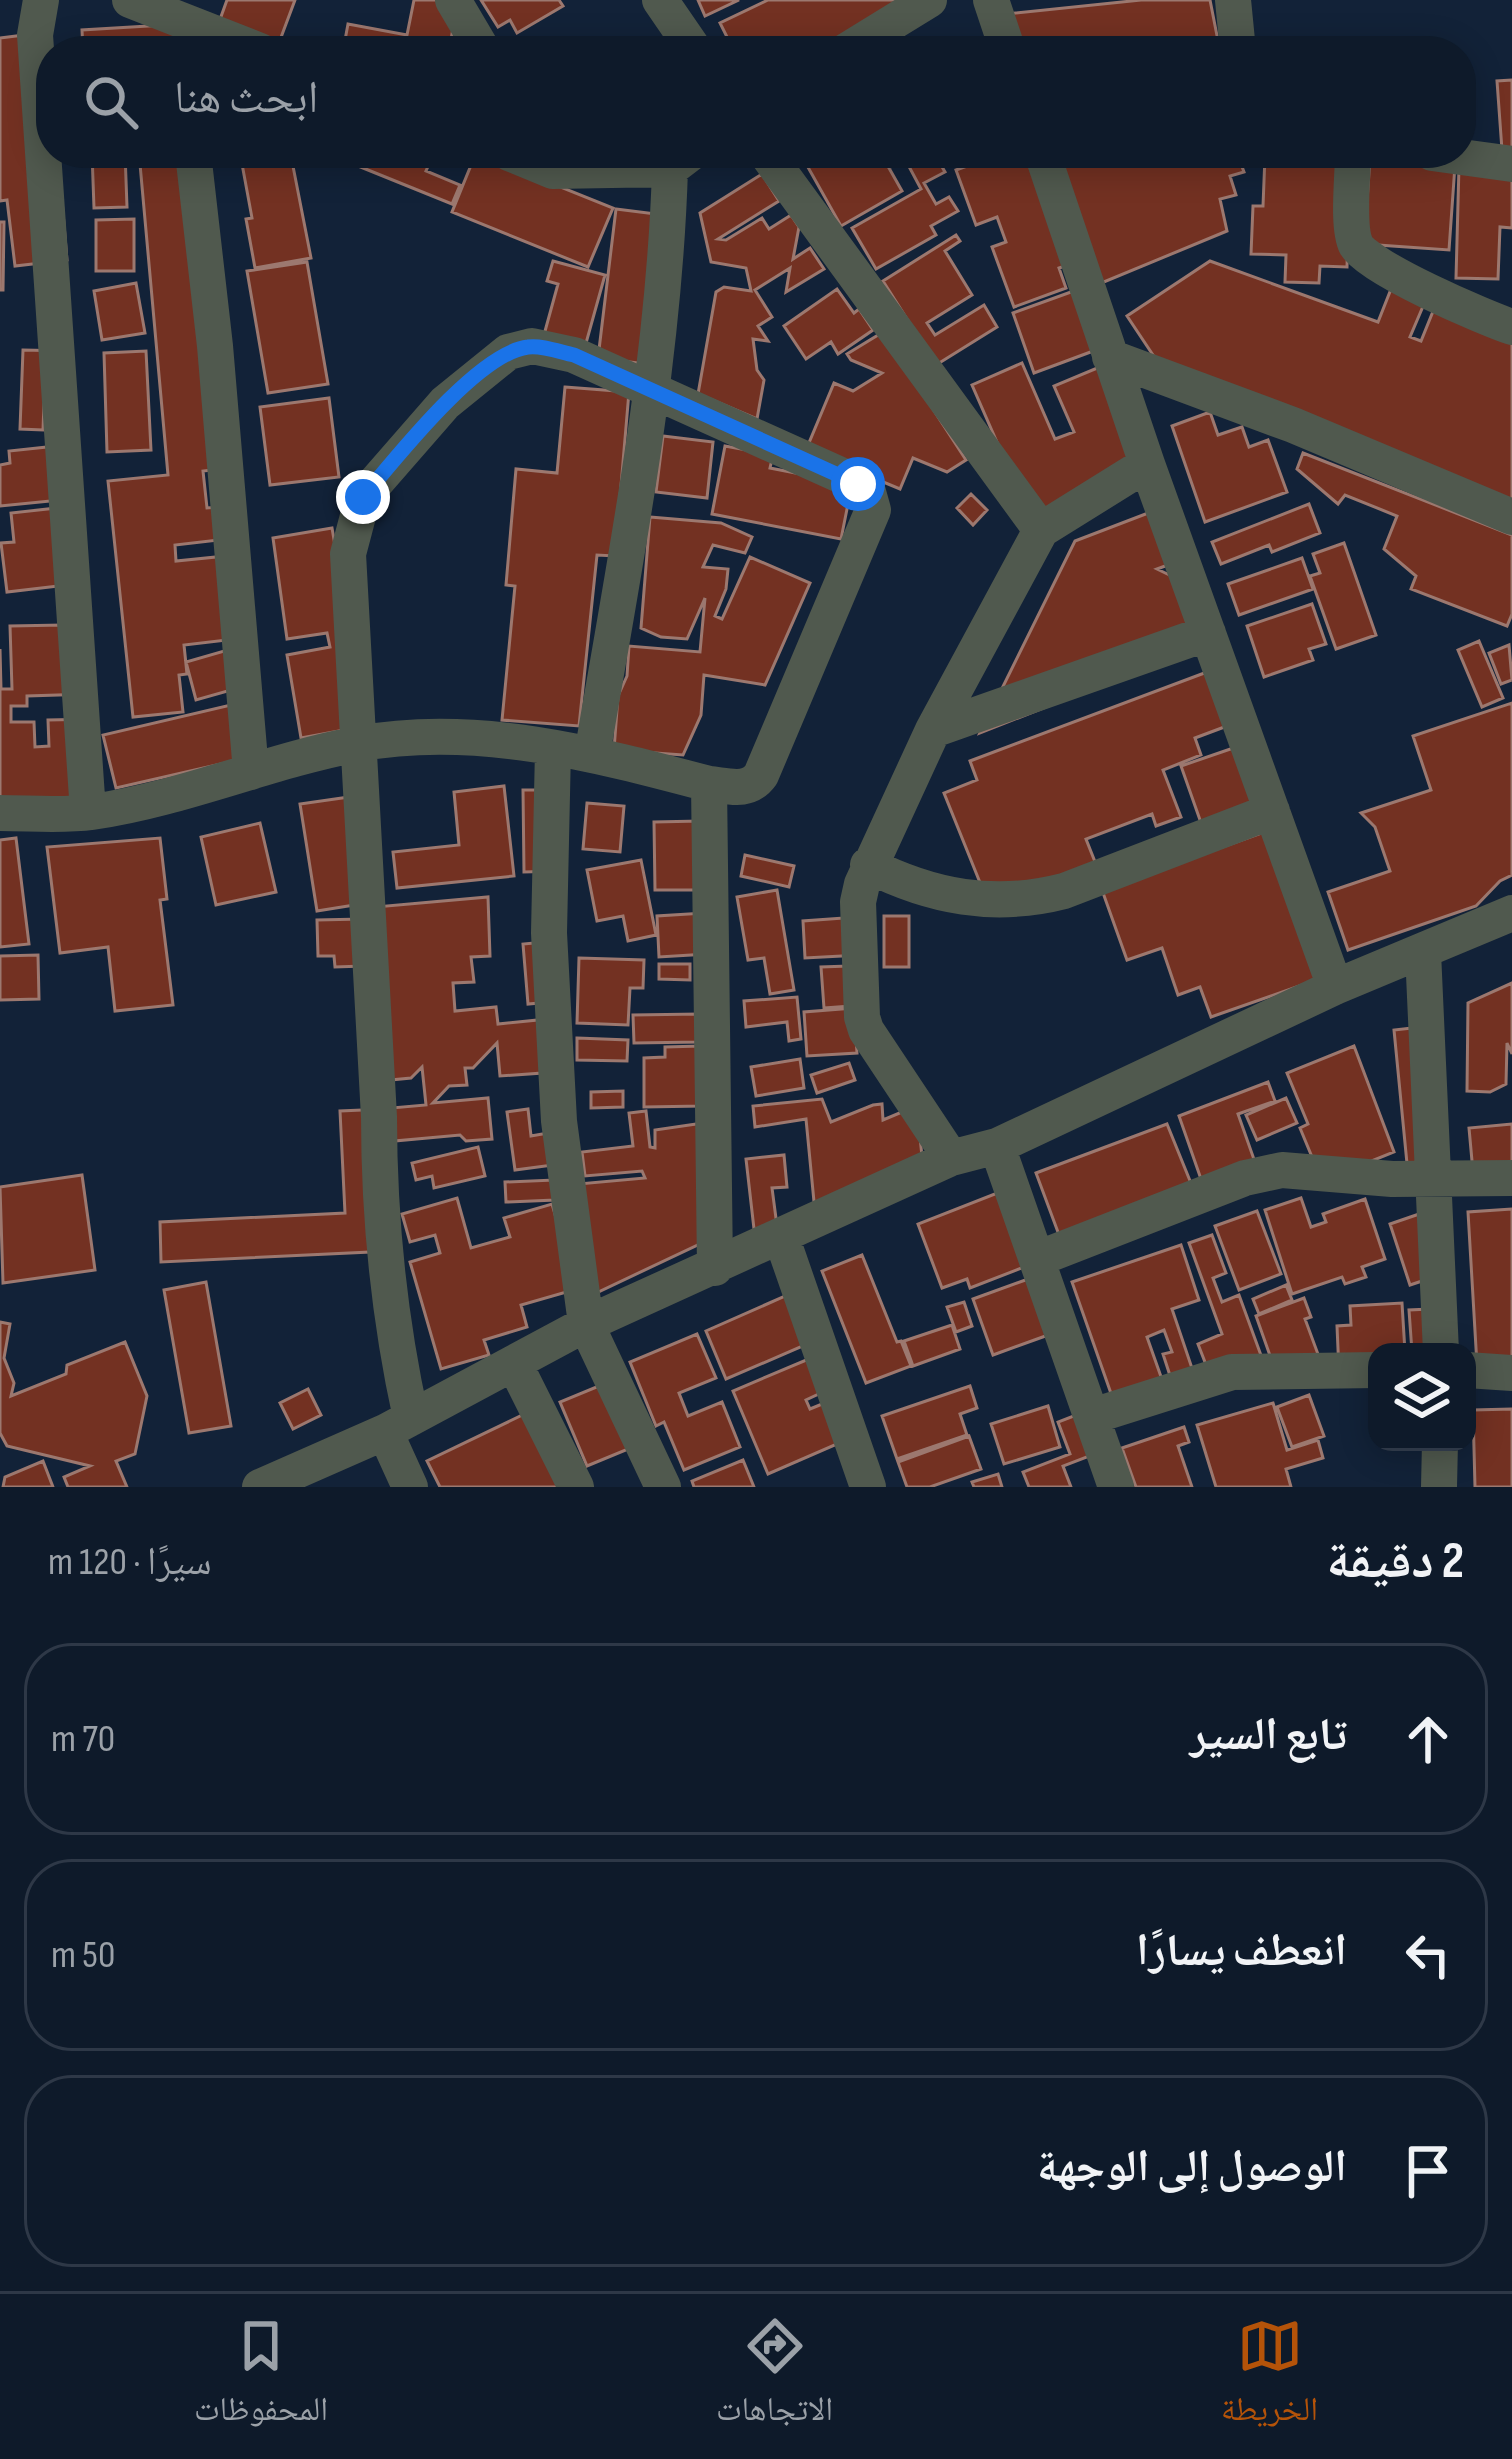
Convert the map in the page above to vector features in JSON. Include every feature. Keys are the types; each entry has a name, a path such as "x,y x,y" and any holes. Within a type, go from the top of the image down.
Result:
{"street":[{"path":"130,0 191,36"},
{"path":"453,0 474,36"},
{"path":"660,0 684,36"},
{"path":"870,36 929,0"},
{"path":"991,0 1003,36"},
{"path":"1232,0 1236,36"},
{"path":"25,22 36,160"},
{"path":"1476,159 1512,164"},
{"path":"37,168 88,812"},
{"path":"195,168 215,346 251,772"},
{"path":"592,755 653,393 679,168"},
{"path":"777,168 1041,530"},
{"path":"1047,168 1147,464 1335,986"},
{"path":"1353,168 1353,235 1361,252 1398,275 1512,327"},
{"path":"0,813 88,812 145,802 360,744 466,735 592,755 742,788 761,775 873,510 872,501 858,484 574,355 532,346 508,352 445,403 363,497 348,554 360,744 379,1117 379,1205 398,1425 410,1487"},
{"path":"1110,357 1293,425 1512,517"},
{"path":"951,1158 872,1044 862,1017 858,902 868,865 933,730 1041,530 1147,464"},
{"path":"933,730 1208,633"},
{"path":"553,749 549,933 559,1121 586,1324 664,1487"},
{"path":"710,784 715,1268"},
{"path":"868,865 897,880 952,897 1032,899 1272,811"},
{"path":"260,1487 398,1425 586,1324 951,1158 998,1145 1335,986 1512,913"},
{"path":"1423,952 1441,1343"},
{"path":"998,1145 1116,1487"},
{"path":"1037,1259 1245,1178 1282,1170 1432,1180 1512,1178"},
{"path":"781,1236 868,1487"},
{"path":"515,1365 576,1487"},
{"path":"1093,1416 1232,1372 1368,1370"},
{"path":"1476,1371 1512,1373"},
{"path":"1439,1487 1440,1451"}],"building":[{"path":"227,0 295,0 282,36 246,36 218,25"},
{"path":"414,0 458,0 452,36 346,36 348,24 407,35"},
{"path":"481,0 559,0 563,6 517,33 510,20 498,27"},
{"path":"698,0 739,0 705,16"},
{"path":"768,0 902,0 906,9 849,36 726,36 720,23"},
{"path":"1141,0 1210,0 1217,36 1005,36 997,15"},
{"path":"198,23 199,36 82,36 82,30"},
{"path":"48,32 48,36 36,36 36,168 59,168 67,260 15,266 7,200 0,201 0,38"},
{"path":"1512,80 1512,149 1502,150 1497,81"},
{"path":"93,168 126,168 127,207 94,208"},
{"path":"140,168 202,168 239,467 203,471 207,508 233,506 236,538 175,545 176,561 236,555 244,638 184,645 187,674 179,675 183,712 133,717 108,481 168,475"},
{"path":"243,168 293,168 311,258 255,268 246,219 252,218"},
{"path":"363,168 427,168 460,185 452,204"},
{"path":"470,168 513,168 613,208 588,267 452,212"},
{"path":"808,168 889,168 902,191 841,226"},
{"path":"910,168 943,168 945,172 924,183 936,204 949,197 958,211 931,226 936,235 876,269 852,228 921,189"},
{"path":"1037,168 1071,264 1059,268 1066,288 1014,307 992,247 1006,242 997,217 976,225 956,170"},
{"path":"1056,168 1243,168 1244,172 1230,176 1236,195 1220,199 1227,231 1099,284"},
{"path":"1265,168 1350,168 1347,267 1320,266 1319,283 1285,282 1286,255 1251,254 1253,206 1263,206"},
{"path":"1369,168 1455,168 1449,250 1364,244"},
{"path":"1459,168 1512,168 1512,228 1500,227 1498,279 1456,278"},
{"path":"762,174 779,201 718,239 726,240 762,218 769,229 791,215 799,227 793,259 810,248 824,269 786,292 790,268 755,290 772,317 758,326 768,341 753,339 757,370 764,380 757,419 698,394 716,292 724,287 751,291 746,268 711,262 700,213"},
{"path":"616,209 664,215 646,364 598,358"},
{"path":"134,219 134,271 96,271 96,220"},
{"path":"0,222 4,222 3,290 0,290"},
{"path":"956,235 960,241 945,251 972,295 927,323 935,335 984,305 997,327 936,365 883,281"},
{"path":"553,261 605,275 583,354 542,342 558,284 547,281"},
{"path":"1210,261 1378,322 1395,279 1427,297 1410,337 1421,341 1436,304 1512,332 1512,503 1157,361 1127,316"},
{"path":"307,262 328,384 268,393 247,271"},
{"path":"136,283 145,333 102,340 94,291"},
{"path":"1082,288 1104,347 1034,373 1013,313"},
{"path":"837,289 873,330 838,354 831,342 806,359 784,326"},
{"path":"883,332 966,460 947,472 913,458 900,489 806,450 834,383 853,391 882,373 847,354"},
{"path":"23,350 66,351 45,376 43,430 20,429"},
{"path":"146,351 151,450 107,452 104,353"},
{"path":"1022,363 1055,439 1074,432 1054,386 1102,366 1147,467 1031,520 972,385"},
{"path":"565,387 629,392 615,556 597,555 579,726 502,720 515,586 506,585 516,469 557,473"},
{"path":"329,398 339,477 270,485 260,407"},
{"path":"1210,412 1218,435 1242,427 1249,447 1268,440 1287,492 1205,522 1172,426"},
{"path":"663,436 713,442 707,498 656,492"},
{"path":"66,445 71,499 0,506 0,465 10,463 9,451"},
{"path":"725,446 773,455 770,468 852,484 841,539 712,514"},
{"path":"1303,453 1512,535 1512,614 1507,626 1411,589 1416,576 1384,549 1397,516 1345,495 1338,504 1297,469"},
{"path":"971,494 987,510 973,525 957,508"},
{"path":"1309,504 1320,533 1272,552 1269,545 1221,564 1212,542"},
{"path":"75,506 84,583 7,592 1,543 14,542 11,513"},
{"path":"1156,510 1176,562 1157,569 1186,583 1208,643 980,733 1075,541"},
{"path":"650,517 721,523 752,537 745,553 713,545 703,567 728,569 715,616 722,619 750,557 810,583 765,685 704,675 701,715 683,755 614,750 618,696 627,676 629,646 700,652 705,598 687,639 661,637 641,628"},
{"path":"332,528 366,726 301,738 287,655 330,647 327,633 287,639 273,538"},
{"path":"1344,543 1376,635 1336,649 1310,576 1320,573 1313,554"},
{"path":"1302,558 1313,589 1239,615 1228,584"},
{"path":"1312,604 1326,644 1309,649 1313,660 1264,677 1247,626"},
{"path":"63,625 89,694 27,696 27,706 11,706 11,722 34,722 35,747 49,746 48,720 97,719 99,802 0,805 0,649 1,689 12,689 10,626"},
{"path":"1479,641 1503,698 1482,707 1458,650"},
{"path":"1509,645 1512,680 1501,684 1489,653"},
{"path":"238,647 249,685 196,700 186,662"},
{"path":"1207,672 1227,726 1195,738 1201,755 1163,770 1181,817 1156,826 1152,814 1086,839 1101,877 989,905 944,793 977,780 970,761"},
{"path":"1512,703 1512,875 1476,906 1348,950 1328,892 1390,871 1375,827 1361,813 1431,790 1413,736"},
{"path":"235,704 247,758 116,788 103,735"},
{"path":"1245,744 1269,815 1206,837 1181,766"},
{"path":"504,786 514,876 397,888 393,852 459,845 454,792"},
{"path":"523,790 559,790 560,871 524,872"},
{"path":"356,796 373,902 317,911 300,804"},
{"path":"587,803 624,806 620,852 583,849"},
{"path":"700,821 701,890 655,890 654,822"},
{"path":"260,823 276,892 216,905 201,837"},
{"path":"1267,831 1322,978 1211,1017 1200,987 1178,995 1162,948 1127,960 1102,890"},
{"path":"16,838 29,944 0,947 0,840"},
{"path":"160,838 167,899 160,900 173,1005 115,1011 108,947 60,953 47,847"},
{"path":"745,855 794,866 789,887 741,876"},
{"path":"641,860 656,935 628,941 623,916 597,921 587,870"},
{"path":"777,890 794,990 770,994 764,958 748,960 737,897"},
{"path":"488,897 490,956 471,957 474,982 453,983 455,1011 496,1007 498,1024 538,1020 542,1073 500,1076 497,1043 473,1068 465,1068 467,1085 449,1086 433,1103 488,1098 492,1139 466,1141 460,1135 394,1141 391,1108 426,1105 422,1067 411,1078 390,1080 375,907"},
{"path":"704,913 707,954 659,957 657,916"},
{"path":"884,916 909,916 909,967 884,967"},
{"path":"857,917 860,955 805,958 803,921"},
{"path":"362,919 363,966 335,967 334,956 318,956 317,920"},
{"path":"556,941 562,1001 528,1004 523,944"},
{"path":"38,955 39,999 0,1000 0,956"},
{"path":"579,958 644,960 643,988 630,988 628,1025 577,1023"},
{"path":"659,964 690,964 690,980 659,979"},
{"path":"848,966 851,1006 824,1008 821,967"},
{"path":"1512,983 1512,1054 1507,1043 1506,1084 1490,1092 1467,1091 1468,1003"},
{"path":"797,997 801,1039 789,1041 787,1022 746,1027 744,1001"},
{"path":"854,1008 857,1053 807,1056 804,1012"},
{"path":"699,1014 699,1042 634,1043 633,1015"},
{"path":"1430,1026 1444,1171 1408,1174 1394,1030"},
{"path":"577,1038 628,1040 627,1061 577,1060"},
{"path":"701,1046 702,1106 644,1107 644,1058 665,1057 665,1047"},
{"path":"1354,1046 1394,1152 1322,1181 1300,1128 1308,1124 1287,1073"},
{"path":"800,1059 804,1088 756,1096 751,1067"},
{"path":"849,1063 855,1080 817,1093 811,1075"},
{"path":"1268,1082 1275,1101 1238,1114 1262,1182 1209,1202 1179,1116"},
{"path":"623,1091 623,1107 591,1108 591,1092"},
{"path":"1286,1098 1297,1123 1257,1140 1246,1115"},
{"path":"822,1099 831,1122 873,1105 882,1104 883,1120 909,1109 920,1137 923,1166 815,1212 806,1119 755,1127 753,1106"},
{"path":"385,1109 391,1251 161,1262 160,1222 345,1213 340,1111"},
{"path":"528,1109 531,1136 548,1133 553,1165 515,1170 507,1112"},
{"path":"646,1111 650,1147 655,1148 655,1130 703,1123 706,1241 592,1295 578,1184 645,1178 642,1171 585,1176 582,1152 633,1146 629,1113"},
{"path":"1167,1124 1201,1208 1068,1259 1036,1173"},
{"path":"1512,1124 1512,1178 1474,1183 1469,1128"},
{"path":"478,1147 485,1176 434,1188 432,1176 416,1180 412,1163"},
{"path":"784,1155 787,1187 772,1188 777,1226 754,1229 746,1159"},
{"path":"82,1175 95,1270 3,1283 0,1187"},
{"path":"554,1180 555,1200 506,1202 505,1182"},
{"path":"1005,1190 1032,1264 970,1288 967,1279 942,1288 918,1224"},
{"path":"457,1198 471,1248 510,1237 504,1218 552,1204 577,1289 521,1305 527,1327 484,1340 489,1355 441,1369 410,1262 440,1253 435,1235 410,1242 402,1214"},
{"path":"1301,1198 1311,1227 1326,1222 1323,1214 1365,1199 1385,1259 1362,1267 1366,1277 1345,1284 1342,1277 1292,1294 1265,1210"},
{"path":"1512,1209 1512,1385 1477,1365 1468,1212"},
{"path":"1257,1211 1281,1274 1239,1290 1215,1226"},
{"path":"1425,1212 1446,1273 1410,1285 1390,1224"},
{"path":"1212,1235 1226,1273 1213,1278 1222,1302 1239,1295 1266,1369 1215,1388 1198,1344 1222,1334 1189,1243"},
{"path":"1181,1245 1199,1300 1172,1309 1199,1389 1177,1397 1163,1354 1172,1352 1164,1330 1147,1337 1171,1405 1121,1422 1072,1282"},
{"path":"862,1255 911,1366 866,1383 822,1271"},
{"path":"1031,1278 1051,1334 993,1355 973,1299"},
{"path":"206,1282 231,1426 189,1433 164,1290"},
{"path":"1286,1285 1292,1300 1259,1314 1253,1299"},
{"path":"792,1293 812,1342 726,1379 706,1331"},
{"path":"1304,1298 1311,1317 1305,1319 1322,1365 1279,1381 1256,1316"},
{"path":"964,1302 972,1326 956,1332 947,1307"},
{"path":"1402,1303 1404,1343 1368,1343 1368,1370 1339,1372 1337,1326 1351,1325 1350,1306"},
{"path":"1452,1308 1454,1343 1411,1343 1409,1310"},
{"path":"0,1322 10,1324 4,1358 14,1383 11,1396 66,1374 67,1365 125,1342 147,1396 135,1454 116,1461 127,1487 68,1487 64,1477 90,1466 7,1446 0,1433"},
{"path":"952,1325 960,1349 913,1366 904,1341"},
{"path":"697,1334 716,1378 679,1393 688,1416 722,1402 740,1447 684,1470 664,1422 656,1426 630,1362"},
{"path":"811,1358 825,1391 806,1400 810,1409 827,1402 844,1441 768,1474 733,1391"},
{"path":"611,1381 638,1445 587,1466 560,1402"},
{"path":"970,1386 977,1408 960,1414 967,1435 897,1459 882,1416"},
{"path":"308,1389 321,1415 293,1429 280,1403"},
{"path":"1309,1395 1324,1436 1292,1447 1277,1407"},
{"path":"1273,1403 1287,1450 1318,1440 1323,1458 1286,1469 1291,1487 1216,1487 1197,1425"},
{"path":"1048,1406 1060,1447 1004,1464 991,1424"},
{"path":"539,1407 577,1487 440,1487 427,1461"},
{"path":"1512,1409 1512,1487 1475,1487 1476,1410"},
{"path":"1084,1412 1100,1452 1063,1466 1071,1487 1029,1487 1023,1472 1070,1454 1058,1422"},
{"path":"1184,1427 1189,1442 1178,1446 1192,1487 1136,1487 1122,1448"},
{"path":"969,1436 981,1469 930,1487 907,1487 898,1462"},
{"path":"743,1460 754,1487 694,1487 692,1481"},
{"path":"43,1461 53,1487 3,1487 5,1477"},
{"path":"998,1474 1002,1487 974,1487 972,1482"}],"route":[{"path":"363,497 445,403 508,352 532,346 574,355 858,484"}]}
